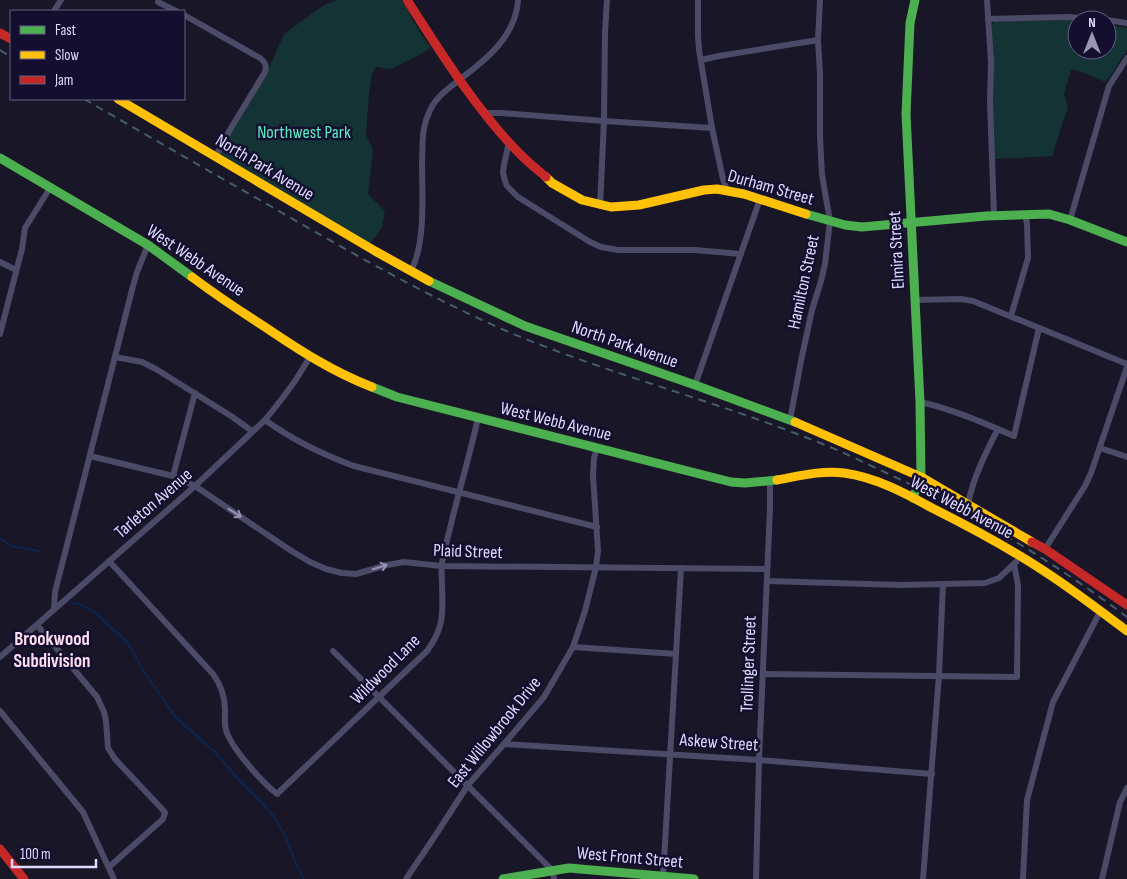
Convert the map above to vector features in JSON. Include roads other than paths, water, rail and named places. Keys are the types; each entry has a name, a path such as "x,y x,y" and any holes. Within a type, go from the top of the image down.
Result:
{"main road":[{"name":"Durham Street","path":"407,0 460,80 484,113 509,142 531,165 556,186 591,204 609,208 626,207 716,189 727,190 840,224 856,227 872,227 994,214 1055,215 1127,242"},
{"name":"Elmira Street","path":"913,498 921,477 920,402 906,114 909,32 915,0"},
{"name":"North Park Avenue","path":"124,100 375,251 467,300 524,326 790,420 921,477 1045,549 1127,605"},
{"name":"West Webb Avenue","path":"0,158 148,245 209,290 310,357 350,379 397,397 732,482 750,483 813,474 843,472 856,474 945,514 1017,560 1078,595 1127,631"},
{"path":"0,849 24,879"},
{"name":"West Front Street","path":"503,879 553,875 569,868 581,868 694,879"}],"street":[{"path":"411,271 418,253 421,229 424,126 431,108 443,93 493,51 504,39 514,17 518,0"},
{"path":"600,206 607,0"},
{"path":"698,0 698,36 701,60 712,128 727,190"},
{"name":"Hamilton Street","path":"790,420 812,310 825,264 830,221 822,175 820,136 818,40 820,0"},
{"path":"987,0 991,62 990,101 994,214"},
{"path":"158,1 174,10"},
{"path":"185,16 260,58 265,63 265,72 216,156"},
{"path":"988,19 1067,17"},
{"path":"701,60 818,40"},
{"path":"1070,220 1109,86 1127,58"},
{"path":"484,113 712,128"},
{"path":"509,142 503,172 507,186 518,196 590,242 601,247 618,250 695,250 741,254"},
{"path":"0,334 26,228 50,188"},
{"path":"695,385 760,199"},
{"path":"1011,316 1028,258 1025,214"},
{"path":"54,609 55,592 115,356 135,279 148,245"},
{"path":"0,262 16,270"},
{"path":"914,300 968,300 1011,316 1127,366 1100,448 1085,486 1045,549"},
{"path":"920,402 947,410 1014,436 1039,328"},
{"path":"115,356 142,362 252,430"},
{"name":"Tarleton Avenue","path":"0,656 228,456 252,430 265,420 295,381 310,357"},
{"path":"173,476 194,393"},
{"name":"Wildwood Lane","path":"109,561 218,681 224,699 226,729 232,743 244,759 277,794 427,651 438,633 443,612 442,566 478,418"},
{"path":"265,420 305,443 354,466 597,527"},
{"path":"968,505 970,493 998,429"},
{"name":"East Willowbrook Drive","path":"406,879 468,785 544,697 573,646 585,611 598,551 593,490 594,458 597,448"},
{"path":"1100,448 1127,457"},
{"name":"Plaid Street","path":"90,456 173,476 195,486 310,562 342,573 356,574 387,564 404,562 442,566 767,569"},
{"name":"Trollinger Street","path":"756,879 770,481"},
{"path":"767,581 901,585 965,584 993,581 999,578 1017,560"},
{"path":"763,674 1017,677 1017,560"},
{"path":"663,877 681,568"},
{"path":"923,879 939,675 943,584"},
{"path":"1023,879 1027,800 1052,702 1100,612"},
{"path":"37,625 97,697 104,712 110,753 165,813 163,818 109,867"},
{"path":"573,646 676,654"},
{"path":"333,651 468,785 553,875"},
{"path":"0,711 83,812 114,879"},
{"name":"Askew Street","path":"504,744 759,760 932,774"},
{"path":"1102,879 1120,802 1127,788"}],"waterway":[{"path":"0,538 11,546 39,551"},
{"path":"70,603 80,604 95,613 129,645 141,667 176,718 214,751 276,819 304,879"}],"railway":[{"path":"0,50 10,56"},
{"path":"86,100 360,257 480,319 548,348 810,439 912,485 976,519 1038,556 1127,617"}],"district":[{"name":"Brookwood Subdivision","path":"52,649"}],"park label":[{"name":"Northwest Park","path":"304,132"}]}
